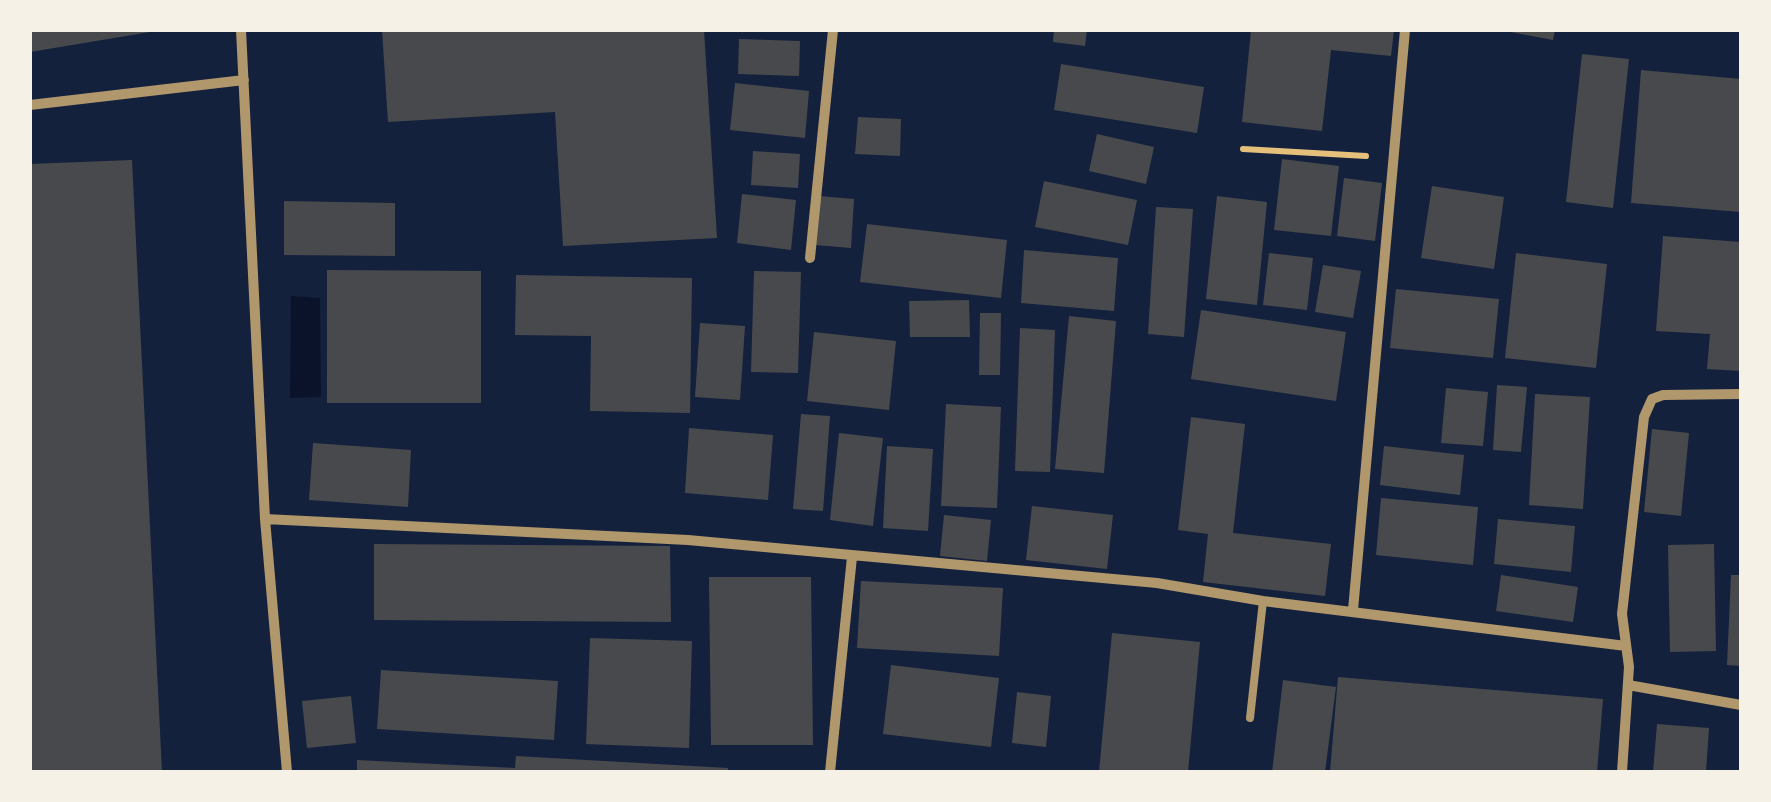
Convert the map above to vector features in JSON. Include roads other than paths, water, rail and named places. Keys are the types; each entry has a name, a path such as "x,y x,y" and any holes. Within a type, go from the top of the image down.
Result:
{"street":[{"path":"241,30 264,519 287,772"},
{"path":"810,258 833,30"},
{"path":"1353,610 1405,30"},
{"path":"30,106 244,80"},
{"path":"1622,772 1628,685 1623,602 1644,417 1652,400 1672,393 1741,394"},
{"path":"264,519 688,540 1158,583 1264,601 1626,646"},
{"path":"830,772 852,558"},
{"path":"1628,685 1741,705"}],"lane":[{"path":"1250,718 1264,601"}],"water":[{"path":"291,296 320,298 321,397 290,398"}]}
